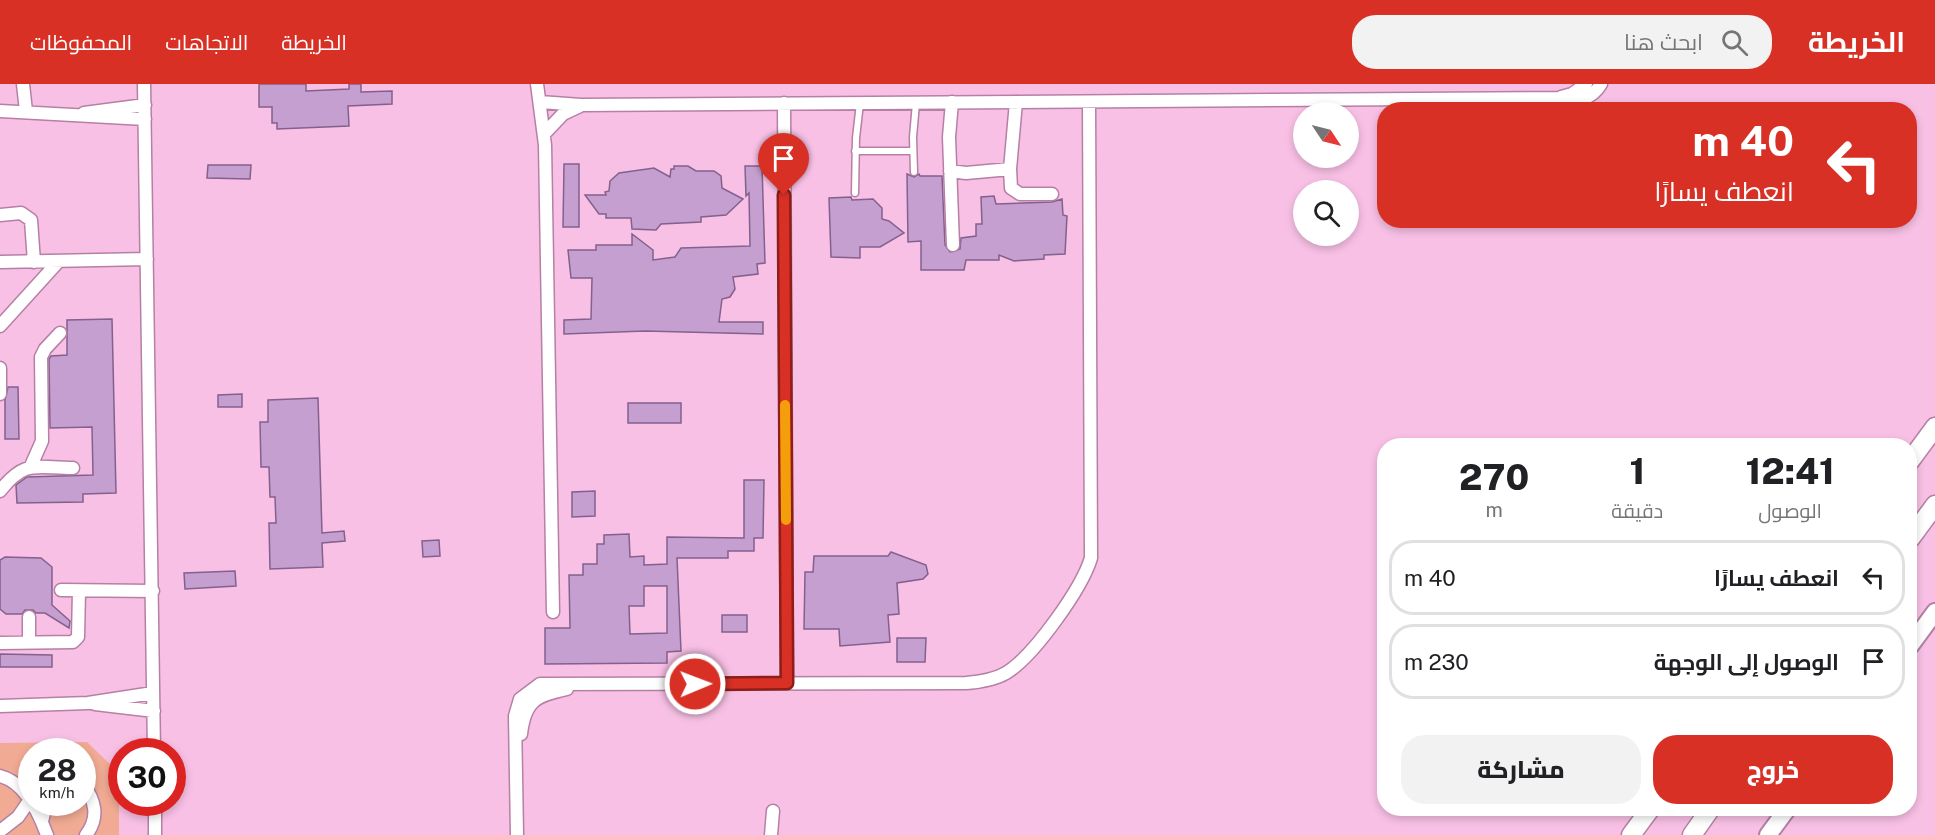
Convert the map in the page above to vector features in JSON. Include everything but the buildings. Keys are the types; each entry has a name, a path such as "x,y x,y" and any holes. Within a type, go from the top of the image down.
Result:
{"main road":[{"path":"1917,451 1935,427"},
{"path":"1917,529 1935,505"},
{"path":"1631,835 1645,816"},
{"path":"1692,835 1705,816"}],"street":[{"path":"23,84 26,111"},
{"path":"144,84 154,738"},
{"path":"537,84 544,134 553,612"},
{"path":"1560,98 1572,94 1586,84"},
{"path":"540,102 581,105 1560,98 1574,100 1587,98 1601,84"},
{"path":"952,102 949,137 953,245"},
{"path":"1016,102 1010,169 1011,188 1016,193 1052,194"},
{"path":"517,835 518,759 514,728 520,699 540,684 580,686 985,681 1005,674 1019,663 1086,575 1093,537 1089,102"},
{"path":"784,103 787,683"},
{"path":"80,114 144,105"},
{"path":"544,134 563,114 581,105"},
{"path":"0,111 80,114 106,119 145,119"},
{"path":"950,171 973,173 1010,169"},
{"path":"0,214 21,213 31,220 34,262"},
{"path":"0,262 147,259"},
{"path":"0,326 58,262"},
{"path":"30,468 42,441 41,357 45,349 60,333"},
{"path":"0,368 0,394"},
{"path":"0,491 18,471 30,468 73,468"},
{"path":"61,590 153,591"},
{"path":"0,643 65,644 73,642 78,637 80,591"},
{"path":"1917,636 1935,612"},
{"path":"29,617 29,643"},
{"path":"0,706 88,703 153,693"},
{"path":"88,703 154,711"},
{"path":"0,776 14,782 18,787"},
{"path":"771,835 773,811"},
{"path":"0,831 19,816"},
{"path":"39,816 47,835"},
{"path":"42,821 43,816"},
{"path":"86,835 94,822 94,816"},
{"path":"155,816 155,835"},
{"path":"1768,835 1782,816"}],"lane":[{"path":"855,193 855,151 860,102"},
{"path":"914,172 916,102"},
{"path":"855,151 913,152"}],"shaded area":[{"path":"0,743 18,743 18,816 96,816 96,751 108,762 108,816 119,816 119,835 0,835"}],"slow traffic":[{"path":"785,405 786,520"}],"route":[{"path":"695,684 787,683 784,195"}]}
